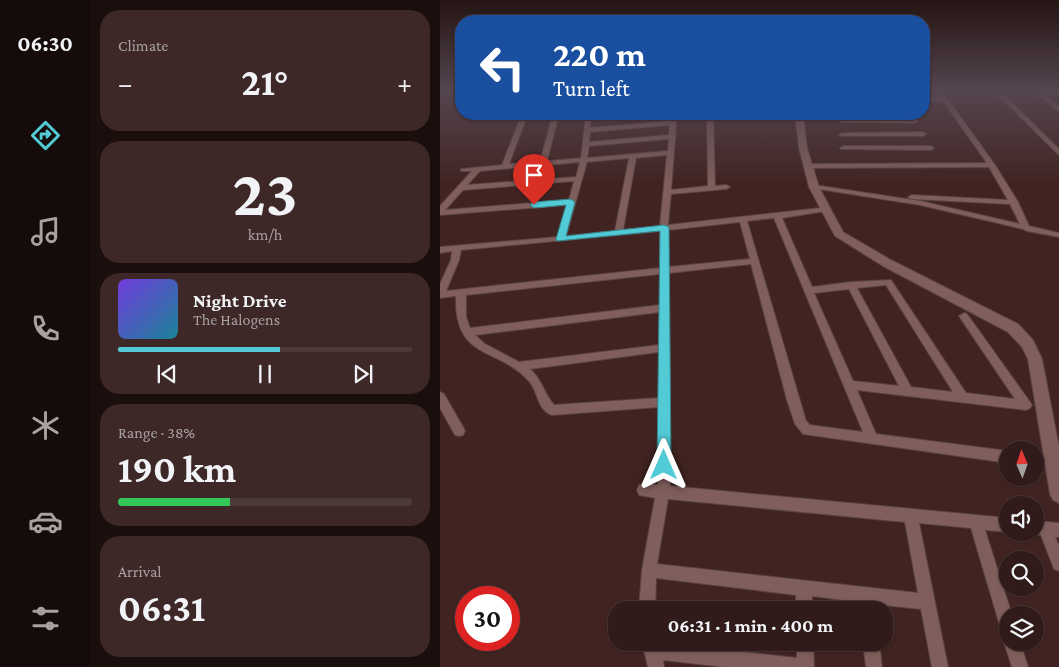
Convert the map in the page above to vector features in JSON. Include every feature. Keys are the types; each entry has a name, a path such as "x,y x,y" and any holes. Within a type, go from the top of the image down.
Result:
{"main road":[{"path":"801,121 803,148 814,187 839,234 887,263 1013,328 1028,344 1035,360 1059,494"}],"street":[{"path":"505,166 522,121"},
{"path":"543,163 554,121"},
{"path":"561,239 584,160 588,121"},
{"path":"710,121 712,188"},
{"path":"843,121 845,128 842,135 845,166"},
{"path":"915,121 941,165"},
{"path":"960,121 992,165 1014,202 1027,229"},
{"path":"1027,121 1059,153"},
{"path":"586,130 673,123 664,227 665,480 649,570 647,601"},
{"path":"842,135 922,134"},
{"path":"586,144 672,137"},
{"path":"844,148 931,148"},
{"path":"463,170 671,153"},
{"path":"619,232 633,156"},
{"path":"808,166 992,165"},
{"path":"440,212 478,169"},
{"path":"461,188 578,179"},
{"path":"667,192 726,187"},
{"path":"814,187 886,197 954,210 1027,229 1059,235"},
{"path":"886,197 1014,202"},
{"path":"440,212 571,202"},
{"path":"440,250 742,220 826,208"},
{"path":"777,216 872,439"},
{"path":"742,220 801,424 807,430 999,456"},
{"path":"457,248 455,260 440,294 754,261"},
{"path":"809,290 882,282 891,286 963,398"},
{"path":"851,285 907,391"},
{"path":"461,292 462,320 474,343 519,366 538,382 545,406 552,410 664,402"},
{"path":"468,332 664,308"},
{"path":"849,385 1026,405 964,316"},
{"path":"519,366 663,348"},
{"path":"440,397 459,431"},
{"path":"644,490 999,525"},
{"path":"911,517 940,667"},
{"path":"976,523 1002,606"},
{"path":"1046,529 1059,564"},
{"path":"649,570 804,589 857,601"},
{"path":"804,589 804,601"},
{"path":"893,603 926,602"},
{"path":"652,651 656,667"},
{"path":"672,651 741,664 802,667"},
{"path":"805,651 806,667"},
{"path":"872,651 874,667"},
{"path":"1015,651 1020,667"}],"route":[{"path":"534,205 571,202 561,239 664,227 664,465"}]}
